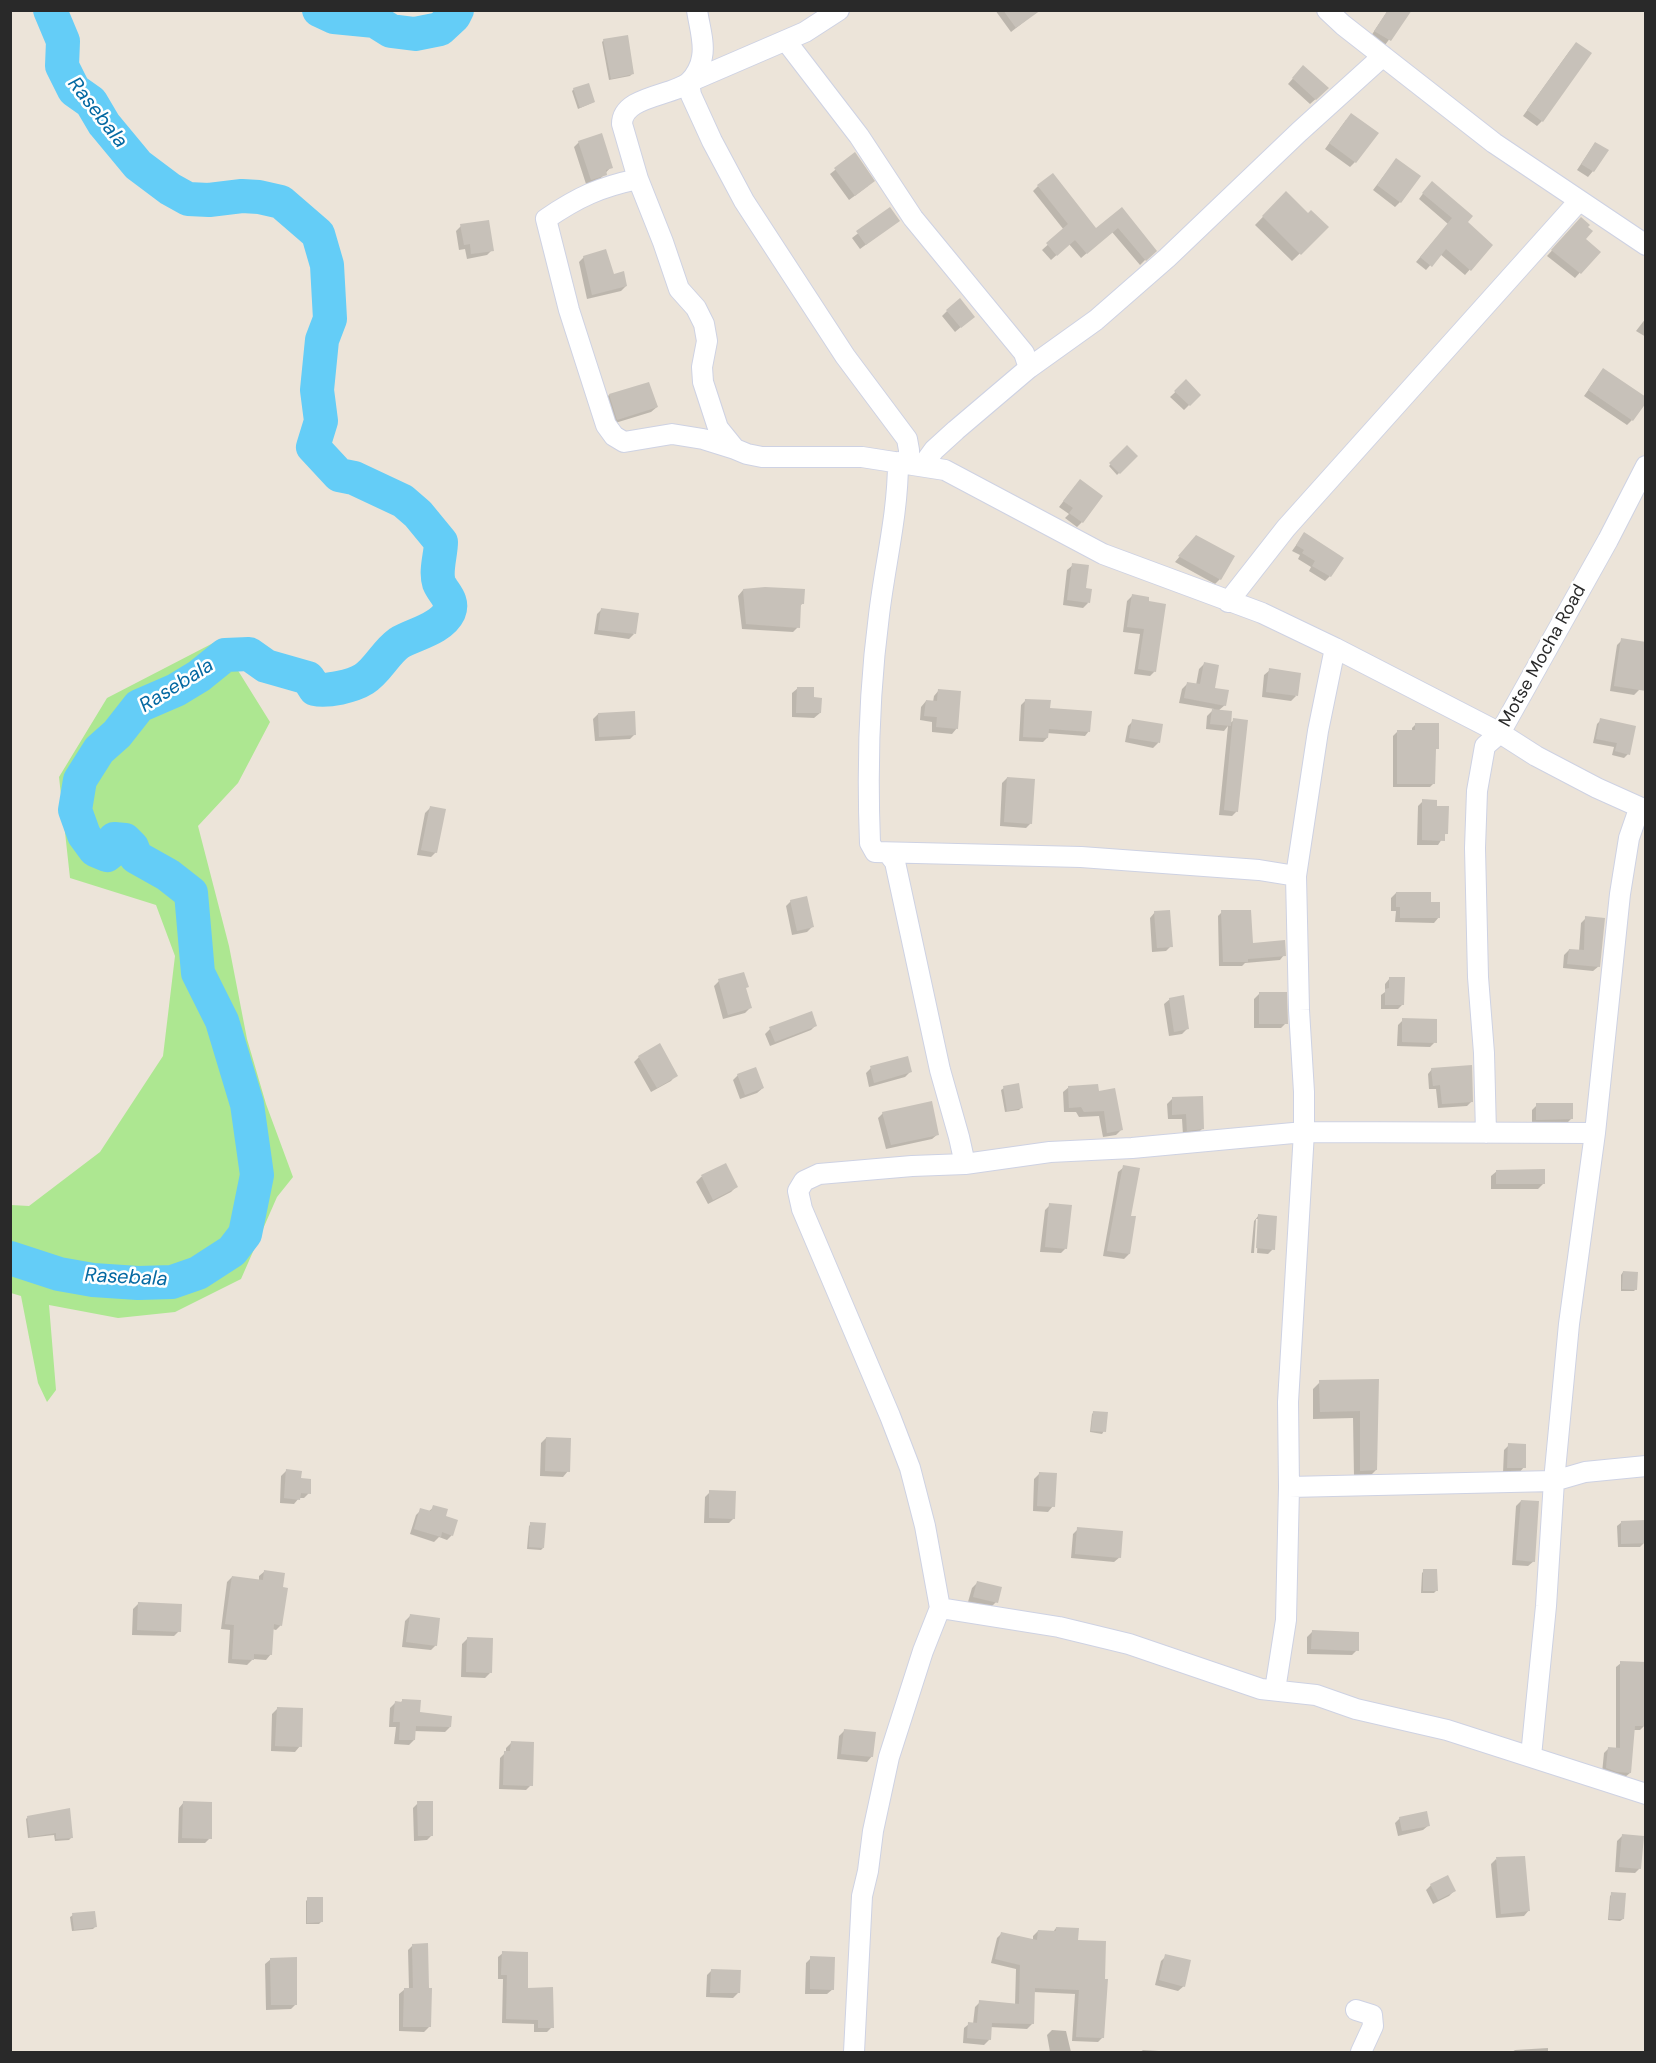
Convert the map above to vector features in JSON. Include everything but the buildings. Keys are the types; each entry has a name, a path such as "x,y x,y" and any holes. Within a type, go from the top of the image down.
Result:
{"street":[{"path":"698,10 703,55 700,66 689,82 691,95 712,141 744,201 845,356 907,439 910,463 894,512 879,615 869,709 870,843 875,852 1081,857 1259,870 1296,876"},
{"path":"735,449 718,428 706,394 702,367 707,341 704,324 696,308 679,289 638,179 622,117 641,102 786,41 805,32 839,10"},
{"path":"1327,10 1494,143 1646,245"},
{"path":"786,41 859,136 913,218 1024,353 1029,368"},
{"path":"910,463 934,450 1029,368 1095,320 1167,258 1299,132 1383,56"},
{"path":"638,179 590,193 546,219 569,310 606,425 614,436 624,442 672,434 703,439 762,457 862,457 945,470 1103,554 1262,614 1335,648 1500,733 1485,746 1478,791 1475,848 1478,977 1484,1053 1486,1133"},
{"path":"1228,602 1286,528 1579,201"},
{"name":"Motse Mocha Road","path":"1642,810 1536,756 1500,733 1608,540 1646,466"},
{"path":"1275,1689 1286,1620 1288,1402 1304,1132 1296,876 1318,732 1335,648"},
{"path":"1531,1756 1569,1324 1595,1133 1620,894 1629,838 1642,810"},
{"path":"888,853 895,862 940,1070 965,1164"},
{"path":"854,2052 862,1896 873,1831 889,1757 923,1651 940,1608 925,1526 910,1468 801,1209 798,1191 804,1180 819,1174 901,1166 965,1164 1050,1152 1132,1148 1304,1132 1595,1133"},
{"path":"1289,1487 1554,1481 1586,1472 1646,1466"},
{"path":"940,1608 1059,1627 1129,1644 1262,1689 1316,1695 1356,1709 1448,1730 1646,1794"},
{"path":"1356,2010 1372,2014 1373,2026 1361,2052"}],"green space":[{"path":"219,640 270,722 238,783 198,826 229,946 247,1039 266,1104 293,1177 277,1197 241,1279 175,1312 118,1318 49,1305 56,1390 47,1402 38,1383 21,1296 11,1293 11,1205 29,1206 100,1152 163,1056 175,956 156,905 70,878 59,777 107,698"}],"waterway":[{"name":"Rasebala","path":"10,1258 59,1274 93,1280 138,1283 172,1282 198,1273 232,1251 245,1234 257,1175 247,1104 222,1021 198,973 191,893 168,875 136,857 132,847 125,840 114,839 112,851 107,855 95,850 84,835 75,810 80,780 99,750 117,734 139,706 176,690 199,676 225,655 249,654 266,666 308,678 315,689 340,688 364,679 394,647 440,623 450,608 449,600 438,578 441,542 418,514 403,501 354,478 339,475 313,447 321,421 317,390 322,340 330,319 327,265 318,234 281,202 242,196 209,200 188,199 170,189 138,165 104,124 91,102 74,90 62,66 63,41 50,10"},
{"name":"Rasebala","path":"319,10 334,17 375,21 391,31 415,34 440,29 457,10"}]}
